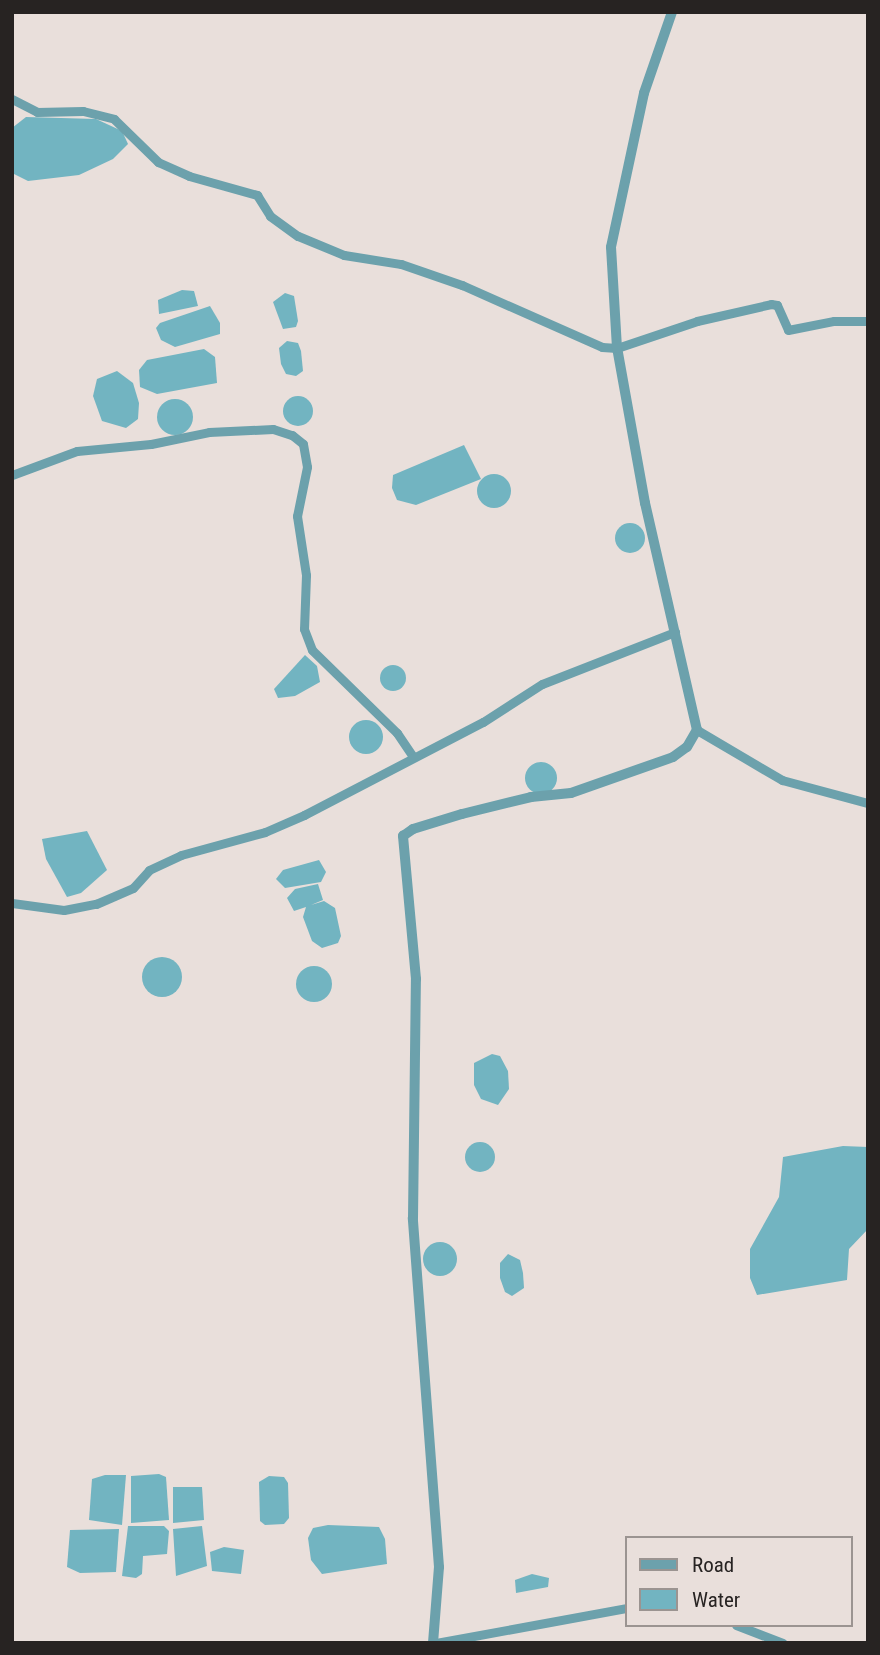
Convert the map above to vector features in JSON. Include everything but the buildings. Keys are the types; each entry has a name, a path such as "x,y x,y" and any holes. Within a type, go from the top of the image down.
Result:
{"street":[{"path":"624,1608 435,1643 439,1567 413,1218 416,979 403,836 413,829 461,814 531,797 571,793 673,757 687,747 697,730 617,348 611,247 644,93 672,12"},
{"path":"12,99 29,110 83,111 114,119 158,162 257,195 270,216 298,236 344,255 385,260 441,277 602,347 617,348 697,321 771,303 777,305 788,330 868,321"},
{"path":"12,475 77,451 151,444 209,432 273,429 292,435 303,444 307,467 297,516 306,575 304,629 321,660 397,733 413,757"},
{"path":"12,903 64,910 96,904 133,888 153,867 265,832 483,722 542,684 675,632"},
{"path":"697,730 782,780 868,803"},
{"path":"741,1627 783,1643"}],"water":[{"path":"26,117 96,119 122,131 128,144 113,159 79,175 28,181 12,173 12,128"},
{"path":"182,290 194,291 198,306 159,314 158,300"},
{"path":"285,293 294,296 298,321 296,327 283,329 273,302"},
{"path":"210,306 220,323 220,334 175,347 161,340 156,328 160,323"},
{"path":"287,341 298,343 301,351 303,371 296,376 286,374 281,364 279,348"},
{"path":"204,349 215,357 217,383 157,394 140,387 139,370 147,360"},
{"path":"117,371 133,383 139,403 138,419 126,428 102,421 93,396 97,379"},
{"path":"298,396 304,397 312,405 312,417 304,425 298,426 292,425 284,417 283,411 284,405 292,397"},
{"path":"175,399 187,405 193,417 187,429 175,435 163,429 157,417 163,405"},
{"path":"464,445 481,479 416,505 397,500 392,488 393,475"},
{"path":"494,474 506,479 511,491 506,503 494,508 482,503 477,491 482,479"},
{"path":"630,523 636,524 644,532 644,544 636,552 630,553 624,552 616,544 615,538 616,532 624,524"},
{"path":"305,655 317,666 320,682 295,696 278,698 274,689"},
{"path":"393,665 402,669 406,678 402,687 393,691 384,687 380,678 384,669"},
{"path":"366,720 378,725 383,737 378,749 366,754 354,749 349,737 354,725"},
{"path":"541,762 552,767 557,778 552,789 541,794 530,789 525,778 530,767"},
{"path":"87,831 107,870 81,893 67,897 46,859 42,839"},
{"path":"319,860 326,872 321,882 285,888 276,879 283,870"},
{"path":"318,884 323,900 311,905 324,901 335,908 341,936 338,943 322,948 312,941 303,917 306,907 294,911 287,898 295,889"},
{"path":"162,957 170,958 176,963 181,969 181,985 176,991 170,996 162,997 154,996 148,991 143,985 142,977 143,969 148,963 154,958"},
{"path":"314,966 327,971 332,984 327,997 314,1002 301,997 296,984 301,971"},
{"path":"492,1054 500,1056 508,1071 509,1089 498,1105 481,1099 474,1085 474,1063"},
{"path":"480,1142 491,1146 495,1157 491,1168 480,1172 469,1168 465,1157 469,1146"},
{"path":"843,1146 868,1147 868,1229 849,1249 847,1280 757,1295 750,1278 750,1249 779,1197 783,1157"},
{"path":"440,1242 452,1247 457,1259 452,1271 440,1276 428,1271 423,1259 428,1247"},
{"path":"508,1254 520,1260 523,1273 524,1288 512,1296 505,1292 500,1278 500,1263"},
{"path":"159,1474 166,1477 169,1520 131,1523 131,1476"},
{"path":"105,1475 126,1475 122,1525 89,1520 92,1479"},
{"path":"269,1476 284,1477 288,1483 289,1518 284,1524 265,1525 260,1521 259,1482"},
{"path":"173,1487 202,1487 204,1520 173,1523"},
{"path":"328,1525 379,1527 385,1539 387,1564 322,1574 311,1560 308,1538 313,1528"},
{"path":"128,1526 164,1526 169,1531 167,1554 143,1556 142,1574 136,1578 122,1576"},
{"path":"202,1526 207,1566 176,1576 173,1529"},
{"path":"119,1529 116,1572 80,1573 67,1567 70,1530"},
{"path":"224,1547 244,1550 241,1574 212,1571 210,1552"},
{"path":"532,1574 549,1578 548,1587 516,1593 515,1580"}]}
